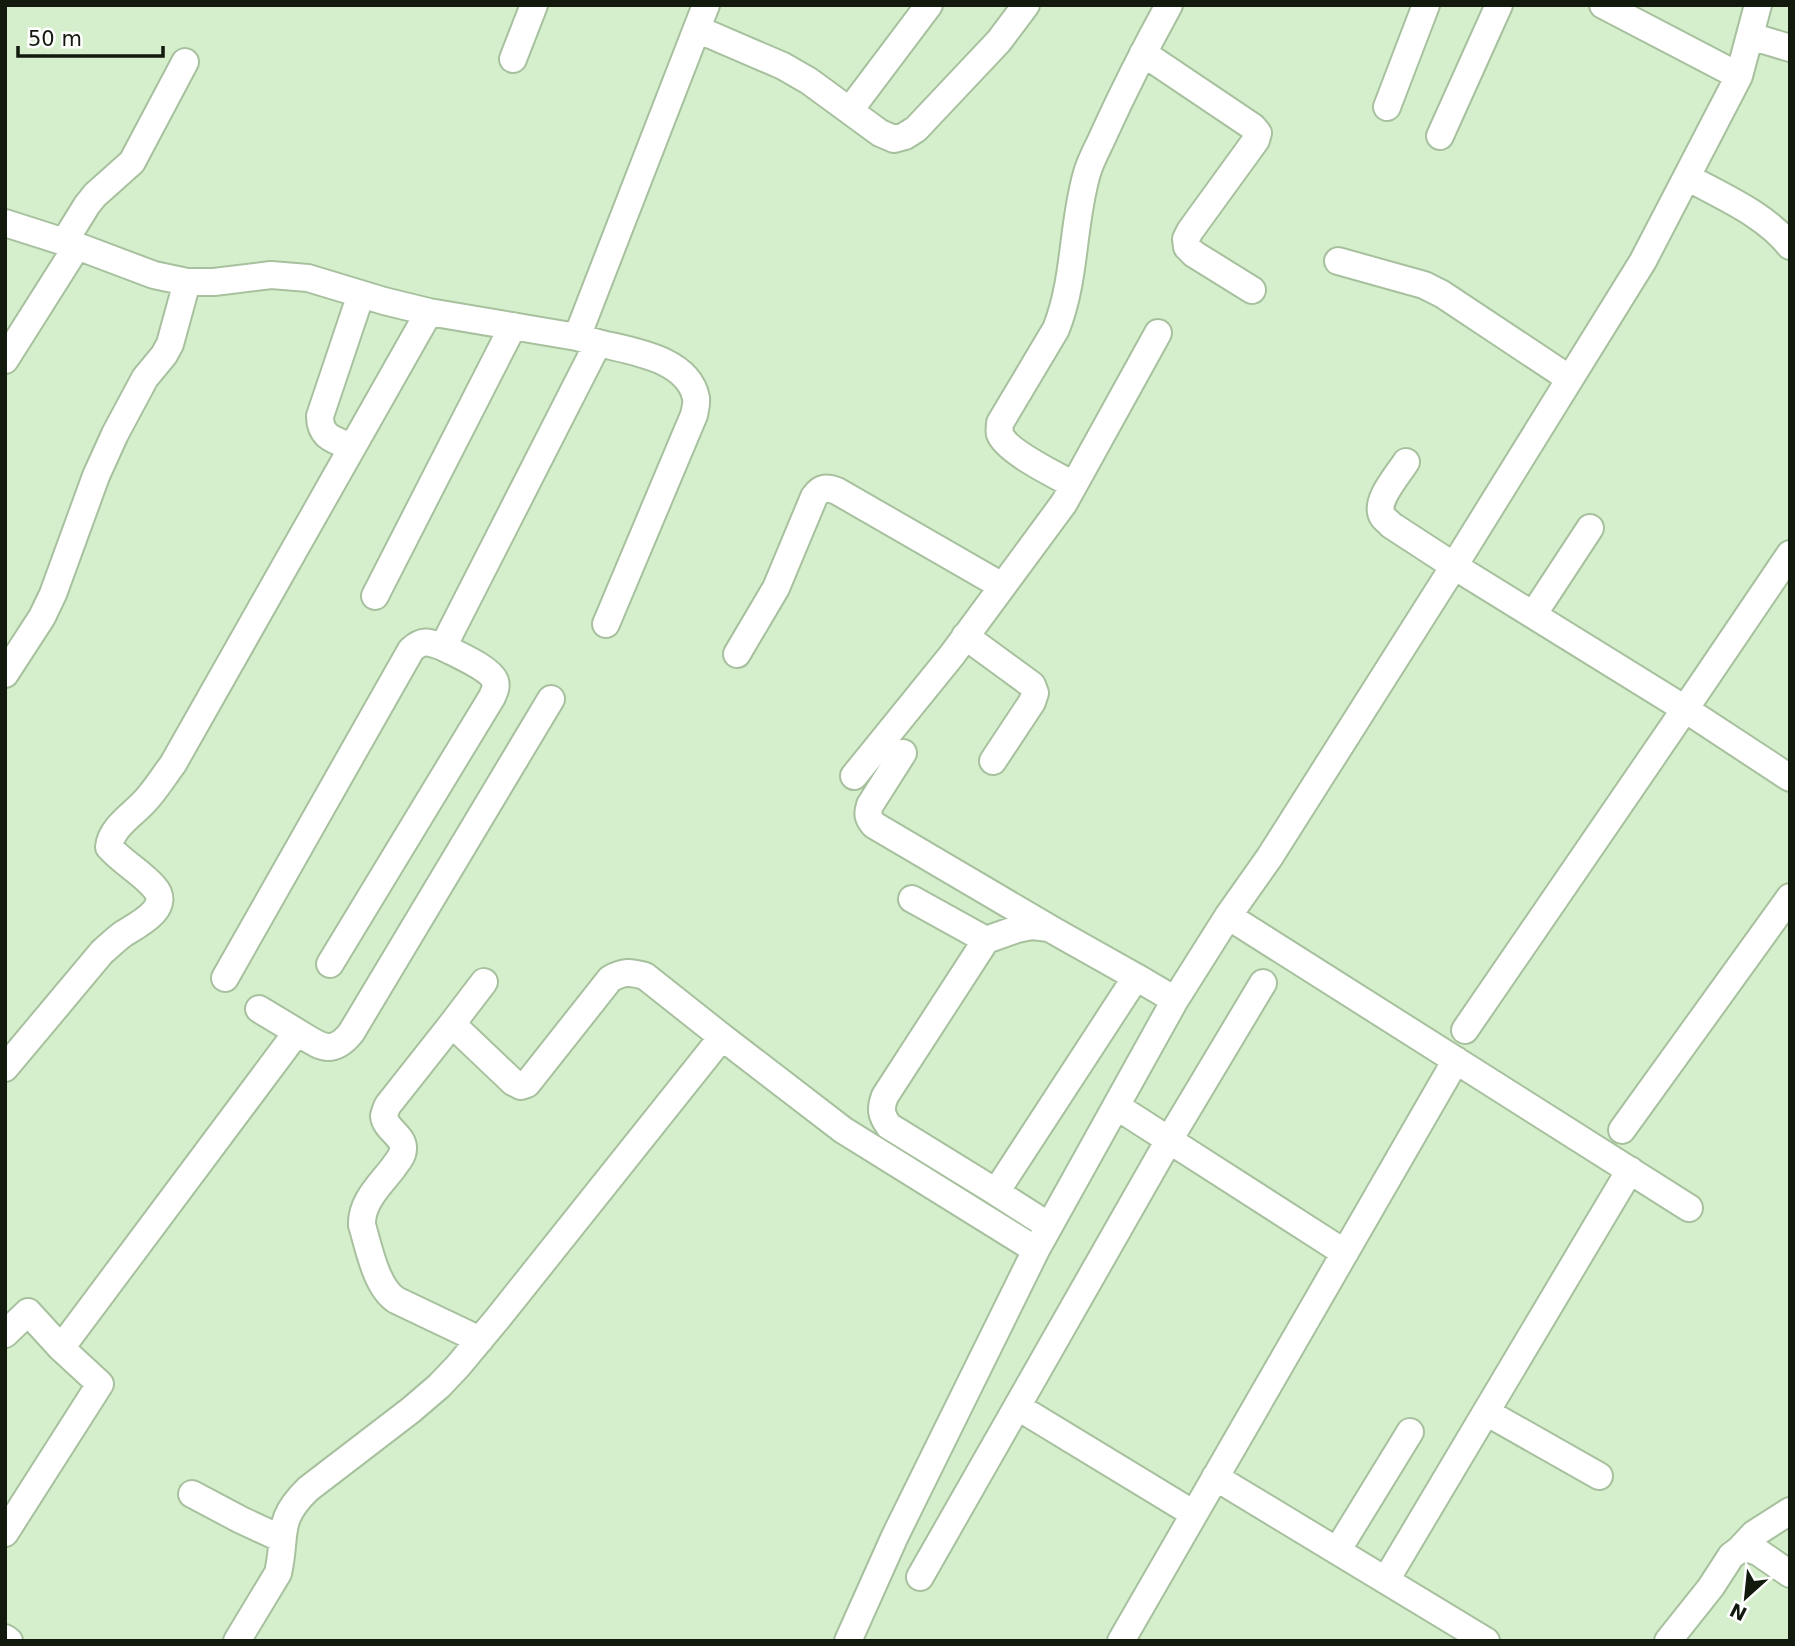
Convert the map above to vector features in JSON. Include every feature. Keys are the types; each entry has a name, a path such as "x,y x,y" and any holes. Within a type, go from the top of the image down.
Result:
{"street":[{"path":"513,59 534,5"},
{"path":"850,110 929,5"},
{"path":"443,647 587,340 702,17 809,81 880,133 894,139 916,129 999,41 1026,5"},
{"path":"1074,485 1006,444 1000,434 1000,423 1056,329 1067,294 1088,170 1115,109 1169,5"},
{"path":"1388,107 1426,5"},
{"path":"1440,136 1499,5"},
{"path":"1603,5 1739,76"},
{"path":"848,1641 895,1536 1049,1226 1175,1000 1228,916 1269,858 1454,566 1643,261 1739,76 1758,5"},
{"path":"1750,36 1790,48"},
{"path":"1143,53 1258,133 1186,239 1187,247 1194,254 1252,290"},
{"path":"5,360 71,244 87,205 132,162 185,62"},
{"path":"1687,177 1758,217 1775,229 1790,246"},
{"path":"5,223 154,275 187,282 214,282 271,275 308,278 429,312 587,340 657,358 673,366 691,384 697,400 694,415 606,624"},
{"path":"1338,261 1424,285 1442,294 1570,379"},
{"path":"5,674 53,594 114,434 145,378 170,344 187,282"},
{"path":"352,447 330,439 323,432 320,416 361,294"},
{"path":"5,1068 102,952 151,916 157,907 159,897 156,888 115,855 109,846 110,839 145,802 173,764 429,312"},
{"path":"375,596 513,326"},
{"path":"854,776 965,636 1064,503 1158,333"},
{"path":"1406,462 1381,499 1382,516 1391,525 1790,778"},
{"path":"737,653 776,588 814,497 819,490 827,487 1002,586"},
{"path":"1532,615 1590,527"},
{"path":"1465,1030 1790,554"},
{"path":"965,636 1032,685 1035,693 1032,702 993,761"},
{"path":"226,978 411,650 426,641 443,647 486,671 494,679 496,687 330,964"},
{"path":"259,1009 318,1045 334,1048 343,1044 352,1034 551,699"},
{"path":"903,752 870,805 869,820 1175,1000"},
{"path":"1622,1130 1790,897"},
{"path":"912,898 986,940"},
{"path":"1228,916 1689,1208"},
{"path":"1049,928 1032,926 986,940 885,1096 881,1107 883,1118 889,1126 1049,1226"},
{"path":"452,1024 513,1082 521,1086 533,1079 610,979 622,972 646,976 843,1130 1036,1250"},
{"path":"996,1192 1136,977"},
{"path":"480,1340 388,1295 380,1282 362,1225 365,1206 399,1159 403,1149 402,1142 388,1126 384,1115 388,1105 484,982"},
{"path":"920,1577 1169,1140 1263,983"},
{"path":"61,1348 297,1032"},
{"path":"237,1641 278,1573 283,1525 297,1500 439,1385 480,1340 722,1037"},
{"path":"1121,1641 1455,1060"},
{"path":"1116,1106 1345,1253"},
{"path":"1386,1580 1630,1170"},
{"path":"5,1533 100,1384 61,1348 28,1312 6,1332"},
{"path":"1018,1407 1194,1514"},
{"path":"1486,1412 1598,1476"},
{"path":"1337,1551 1410,1432"},
{"path":"1215,1477 1486,1641"},
{"path":"192,1494 282,1539"},
{"path":"1668,1641 1711,1587 1731,1556 1754,1534 1790,1511"},
{"path":"1739,1550 1758,1552 1790,1574"}]}
